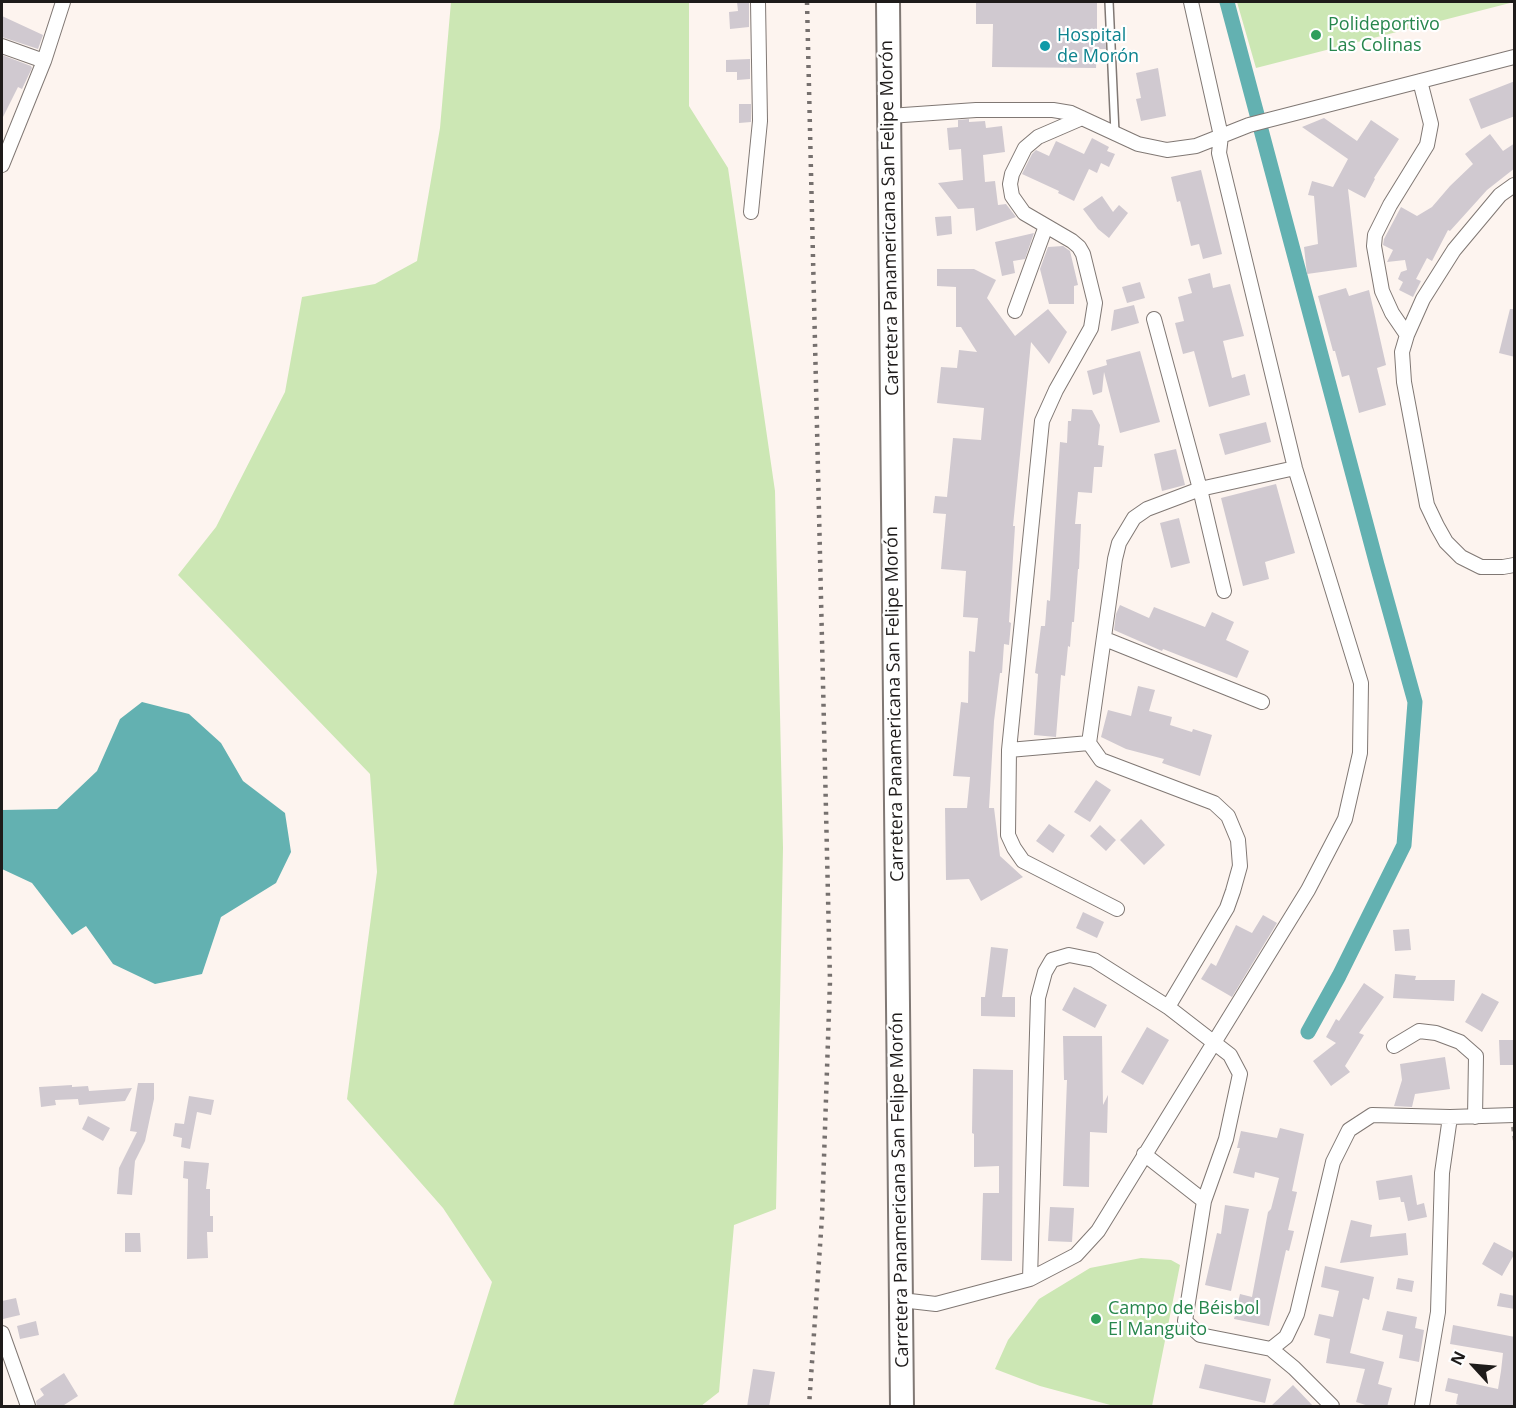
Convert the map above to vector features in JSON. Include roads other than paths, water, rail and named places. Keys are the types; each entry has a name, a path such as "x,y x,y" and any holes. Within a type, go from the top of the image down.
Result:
{"main road":[{"name":"Carretera Panamericana San Felipe Morón","path":"888,2 902,1407"}],"street":[{"path":"2,165 44,61 63,2"},
{"path":"751,212 760,121 758,2"},
{"path":"901,1300 936,1304 1030,1279 1076,1255 1098,1231 1308,890 1345,819 1360,753 1361,683 1295,468 1219,153 1221,136 1191,2"},
{"path":"2,46 44,61"},
{"path":"889,116 976,110 1053,110 1071,113 1138,144 1167,150 1196,146 1248,125 1515,57"},
{"path":"1407,335 1392,312 1383,291 1374,246 1375,235 1390,205 1427,146 1431,124 1420,81"},
{"path":"1082,118 1038,137 1025,148 1012,174 1010,184 1012,196 1024,213 1079,247 1083,254 1095,303 1091,328 1056,390 1042,421 1009,750 1008,835 1023,861 1117,909"},
{"path":"1515,185 1500,195 1454,250 1423,299 1402,352 1404,382 1427,505 1437,526 1446,542 1461,556 1480,567 1515,565"},
{"path":"1015,311 1046,226"},
{"path":"1154,319 1200,489 1224,591"},
{"path":"1168,1006 1227,908 1240,866 1238,840 1228,816 1214,803 1101,760 1089,743 1115,559 1126,529 1134,518 1147,509 1200,489 1295,468"},
{"path":"1105,639 1262,702"},
{"path":"1009,750 1089,743"},
{"path":"1030,1279 1038,998 1052,960 1069,955 1094,960 1168,1006 1230,1055 1240,1074 1226,1140 1204,1201 1185,1321 1200,1335 1271,1348 1332,1407"},
{"path":"1394,1046 1419,1031 1436,1033 1460,1042 1476,1056 1475,1116"},
{"path":"1271,1348 1286,1337 1297,1314 1334,1162 1349,1130 1372,1115 1450,1117 1515,1115"},
{"path":"1422,1407 1438,1312 1442,1173 1450,1117"},
{"path":"1144,1154 1204,1201"},
{"path":"2,1333 28,1407"}],"lane":[{"path":"1109,2 1115,133"}],"water":[{"path":"142,702 189,714 221,743 243,781 285,813 291,852 276,883 221,917 202,974 155,984 113,964 86,926 72,935 32,883 2,869 2,810 57,809 97,771 120,719"}],"waterway":[{"path":"1227,2 1415,702 1404,845 1339,976 1308,1032"}],"railway":[{"path":"807,2 830,981 822,1217 809,1406"}],"place":[{"name":"Polideportivo Las Colinas","path":"1316,35"},
{"name":"Hospital de Morón","path":"1045,46"},
{"name":"Campo de Béisbol El Manguito","path":"1096,1319"}]}
